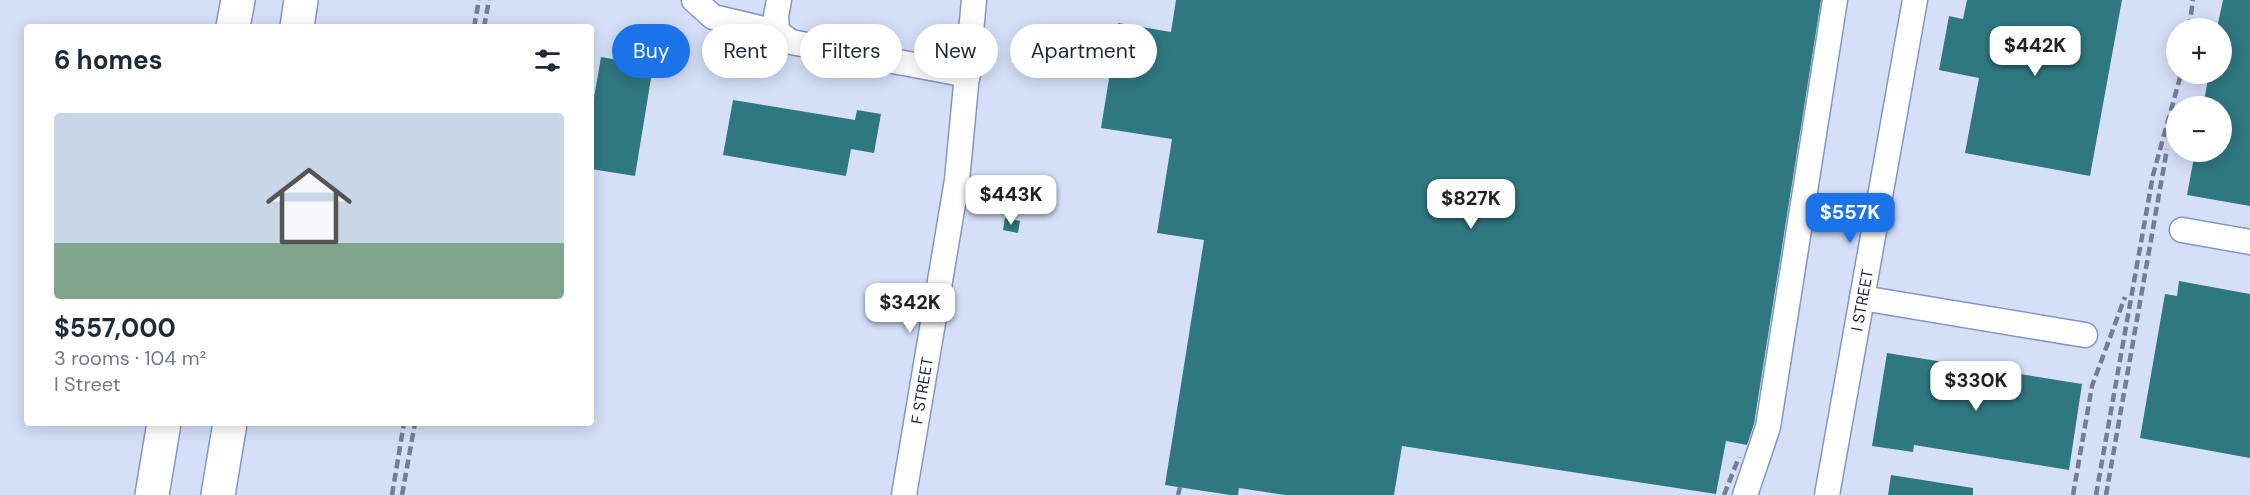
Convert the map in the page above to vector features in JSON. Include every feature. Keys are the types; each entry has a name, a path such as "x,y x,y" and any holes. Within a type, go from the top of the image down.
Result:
{"highway":[{"path":"234,24 238,0"},
{"path":"298,24 302,0"},
{"path":"152,495 164,426"},
{"path":"218,495 230,426"}],"street":[{"path":"694,0 713,17 743,24"},
{"path":"778,24 779,0"},
{"name":"F STREET","path":"972,24 974,0"},
{"path":"1744,495 1767,427 1834,0"},
{"name":"I STREET","path":"1827,495 1915,0"},
{"path":"788,40 914,65"},
{"name":"F STREET","path":"904,495 957,180 968,78"},
{"path":"2182,230 2250,242"},
{"path":"1862,298 2085,335"}],"building":[{"path":"1176,0 1821,0 1754,424 1747,445 1726,441 1716,494 1402,446 1394,495 1285,495 1239,488 1238,495 1230,495 1165,485 1204,240 1157,233 1172,139 1101,128 1109,78 1157,78 1157,30 1171,32"},
{"path":"1967,0 2122,0 2090,176 1965,153 1979,78 1939,70 1949,16 1963,19"},
{"path":"2223,0 2250,0 2250,206 2187,195 2193,162 2232,162 2232,96 2205,96 2207,84 2232,84 2232,18 2219,18"},
{"path":"601,57 612,59 612,78 651,78 635,176 594,169 594,98"},
{"path":"733,100 855,120 857,110 881,114 874,153 851,149 846,176 723,155"},
{"path":"1005,218 1020,221 1018,233 1003,230"},
{"path":"2179,281 2250,294 2250,458 2140,438 2165,294 2177,296"},
{"path":"1887,353 2082,384 2069,470 1914,445 1913,452 1872,446"},
{"path":"1891,475 1973,488 1973,495 1888,495"}],"railway":[{"path":"475,24 479,0"},
{"path":"485,24 489,0"},
{"path":"2190,18 2193,0"},
{"path":"2096,495 2153,175 2178,84"},
{"path":"2106,495 2166,155"},
{"path":"2073,495 2092,386 2125,297"},
{"path":"392,495 404,426"},
{"path":"402,495 414,426"},
{"path":"1724,495 1739,457"},
{"path":"1178,495 1180,487"}]}
